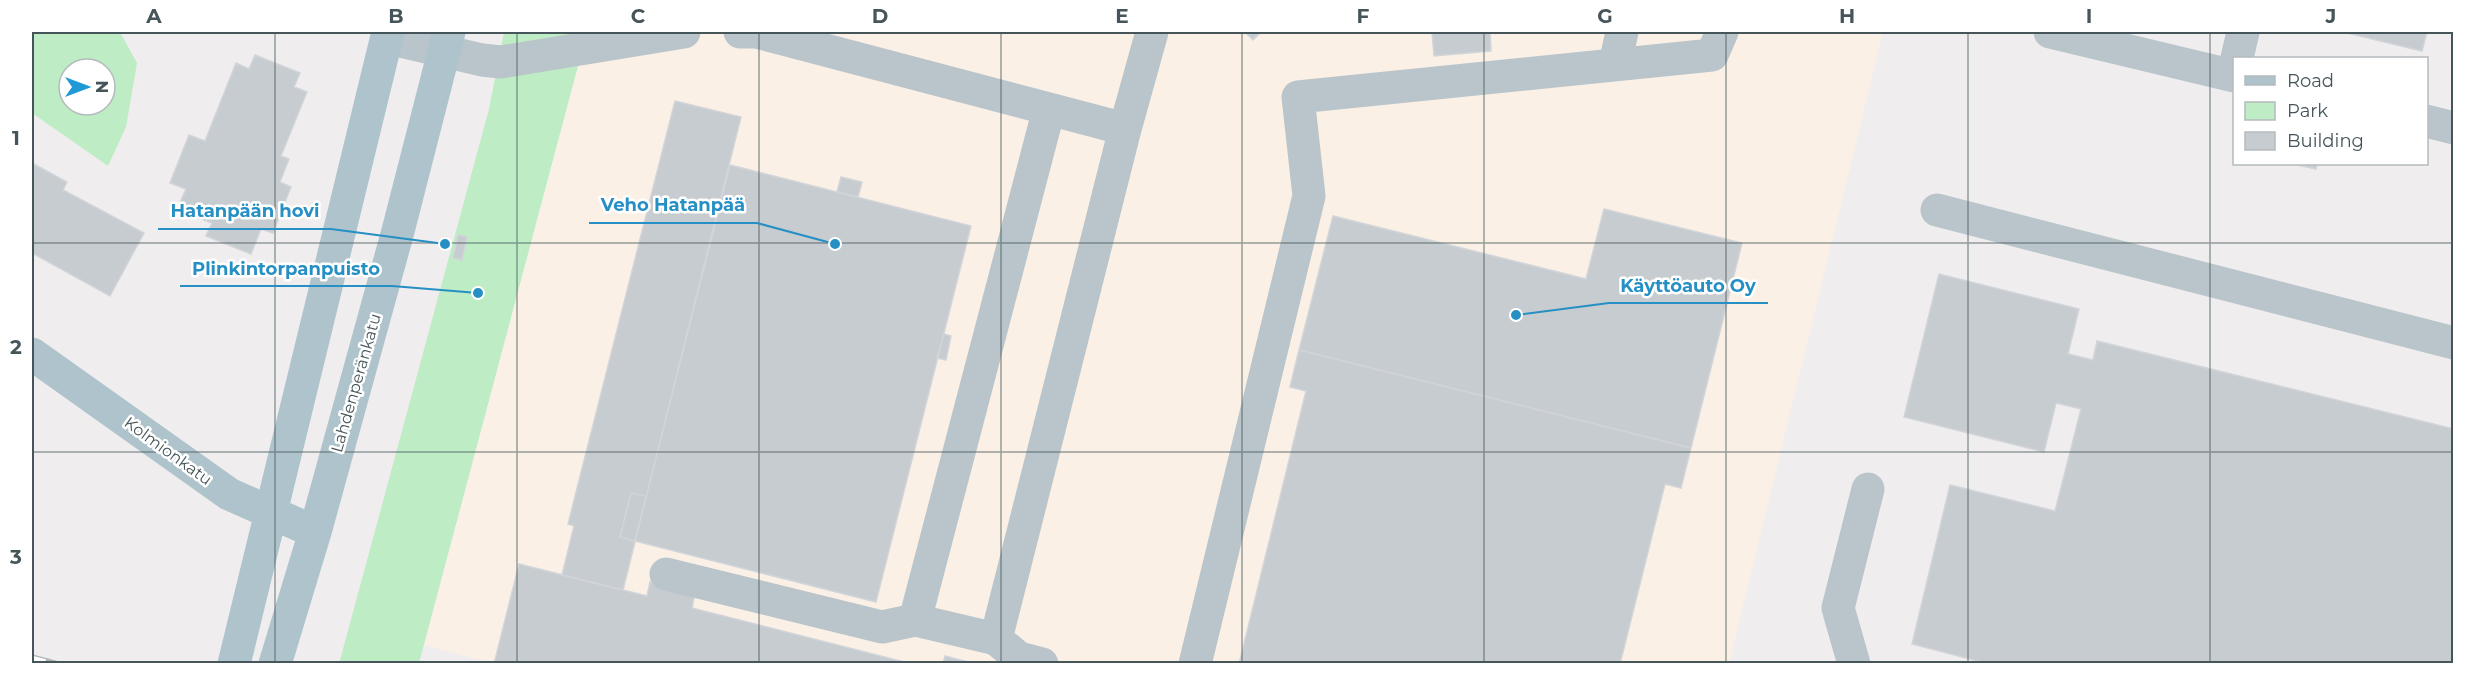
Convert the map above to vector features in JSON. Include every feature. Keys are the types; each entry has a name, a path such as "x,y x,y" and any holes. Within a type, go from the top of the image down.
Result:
{"main road":[{"path":"234,663 387,35"},
{"name":"Lahdenperänkatu","path":"275,663 315,532 404,210 447,41"},
{"name":"Kolmionkatu","path":"32,354 229,494 315,532"}],"street":[{"path":"387,35 447,41 482,60 501,62 684,32"},
{"path":"740,32 757,32 1125,129"},
{"path":"996,639 1125,129 1152,32"},
{"path":"1615,64 1622,32"},
{"path":"1195,663 1309,196 1298,97 1713,55 1722,32"},
{"path":"2050,32 2233,69"},
{"path":"2237,57 2242,32"},
{"path":"915,620 1049,108"},
{"path":"2428,121 2454,128"},
{"path":"1937,210 2454,343"},
{"path":"1854,663 1838,608 1868,489"},
{"path":"666,574 882,627 915,620 996,639 1019,658 1042,663"}],"shaded area":[{"path":"587,32 1883,32 1729,663 494,664 424,645"}],"green space":[{"path":"32,32 120,32 137,63 126,127 108,166 32,113"},
{"path":"504,32 587,32 419,663 339,664 489,109"}],"building":[{"path":"1245,32 1261,32 1253,40"},
{"path":"1432,32 1490,32 1491,51 1434,56"},
{"path":"2343,32 2427,32 2422,51"},
{"path":"255,55 300,73 294,87 307,92 281,156 289,159 280,182 291,187 273,233 261,229 251,254 206,236 212,223 177,209 186,189 170,183 189,135 205,141 236,63 249,69"},
{"path":"675,101 741,117 623,590 562,575 574,526 568,524"},
{"path":"32,163 67,182 63,190 144,233 110,296 32,253"},
{"path":"730,165 971,226 876,602 635,541"},
{"path":"2298,165 2317,165 2316,169"},
{"path":"841,177 862,182 858,197 837,192"},
{"path":"1604,209 1742,243 1691,448 1299,350 1333,216 1586,279"},
{"path":"458,235 467,237 462,260 453,258"},
{"path":"1939,274 2079,309 2068,354 2093,360 2097,341 2454,429 2454,664 1989,664 1912,644 1950,485 2055,511 2081,409 2056,403 2044,452 1904,417"},
{"path":"944,334 951,336 946,360 937,358"},
{"path":"1299,350 1691,448 1681,488 1665,484 1620,664 1239,664 1306,391 1290,387"},
{"path":"631,493 646,496 635,541 620,537"},
{"path":"519,564 647,596 650,582 695,593 692,608 912,664 494,664"},
{"path":"945,656 976,664 943,664"}],"railway":[{"path":"32,658 55,664"}],"place":[{"name":"Hatanpään hovi","path":"445,244"},
{"name":"Veho Hatanpää","path":"835,244"},
{"name":"Plinkintorpanpuisto","path":"478,293"},
{"name":"Käyttöauto Oy","path":"1516,315"}]}
